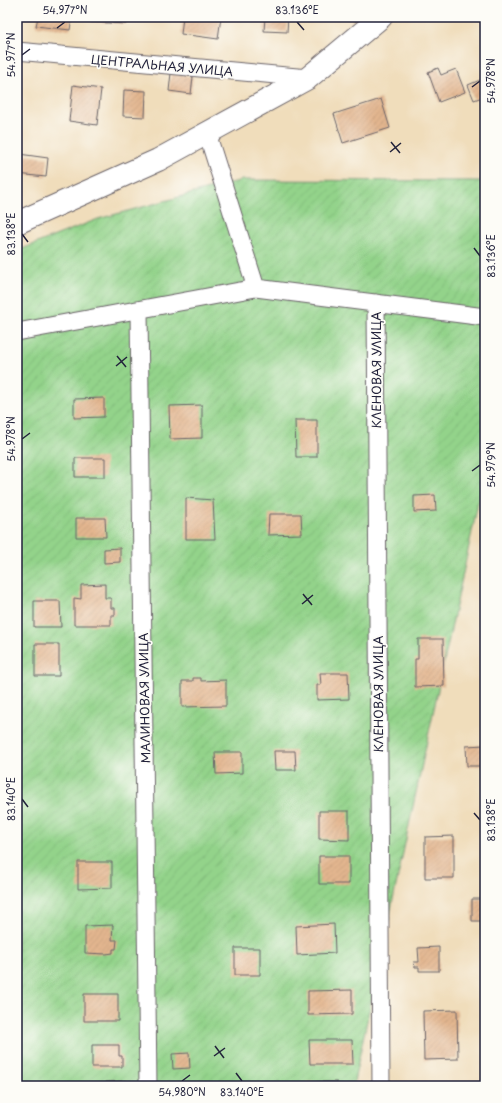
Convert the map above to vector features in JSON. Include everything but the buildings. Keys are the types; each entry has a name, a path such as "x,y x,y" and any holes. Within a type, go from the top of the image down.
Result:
{"main road":[{"path":"17,223 158,160 308,78 381,17"}],"street":[{"name":"ЦЕНТРАЛЬНАЯ УЛИЦА","path":"17,51 308,78"},
{"path":"207,133 256,288"},
{"path":"17,332 256,288 485,317"},
{"name":"КЛЕНОВАЯ УЛИЦА","path":"376,303 381,1086"},
{"name":"МАЛИНОВАЯ УЛИЦА","path":"139,310 148,1086"}],"green space":[{"path":"242,180 485,181 485,471 353,1086 17,1086 17,251 98,219"}]}
